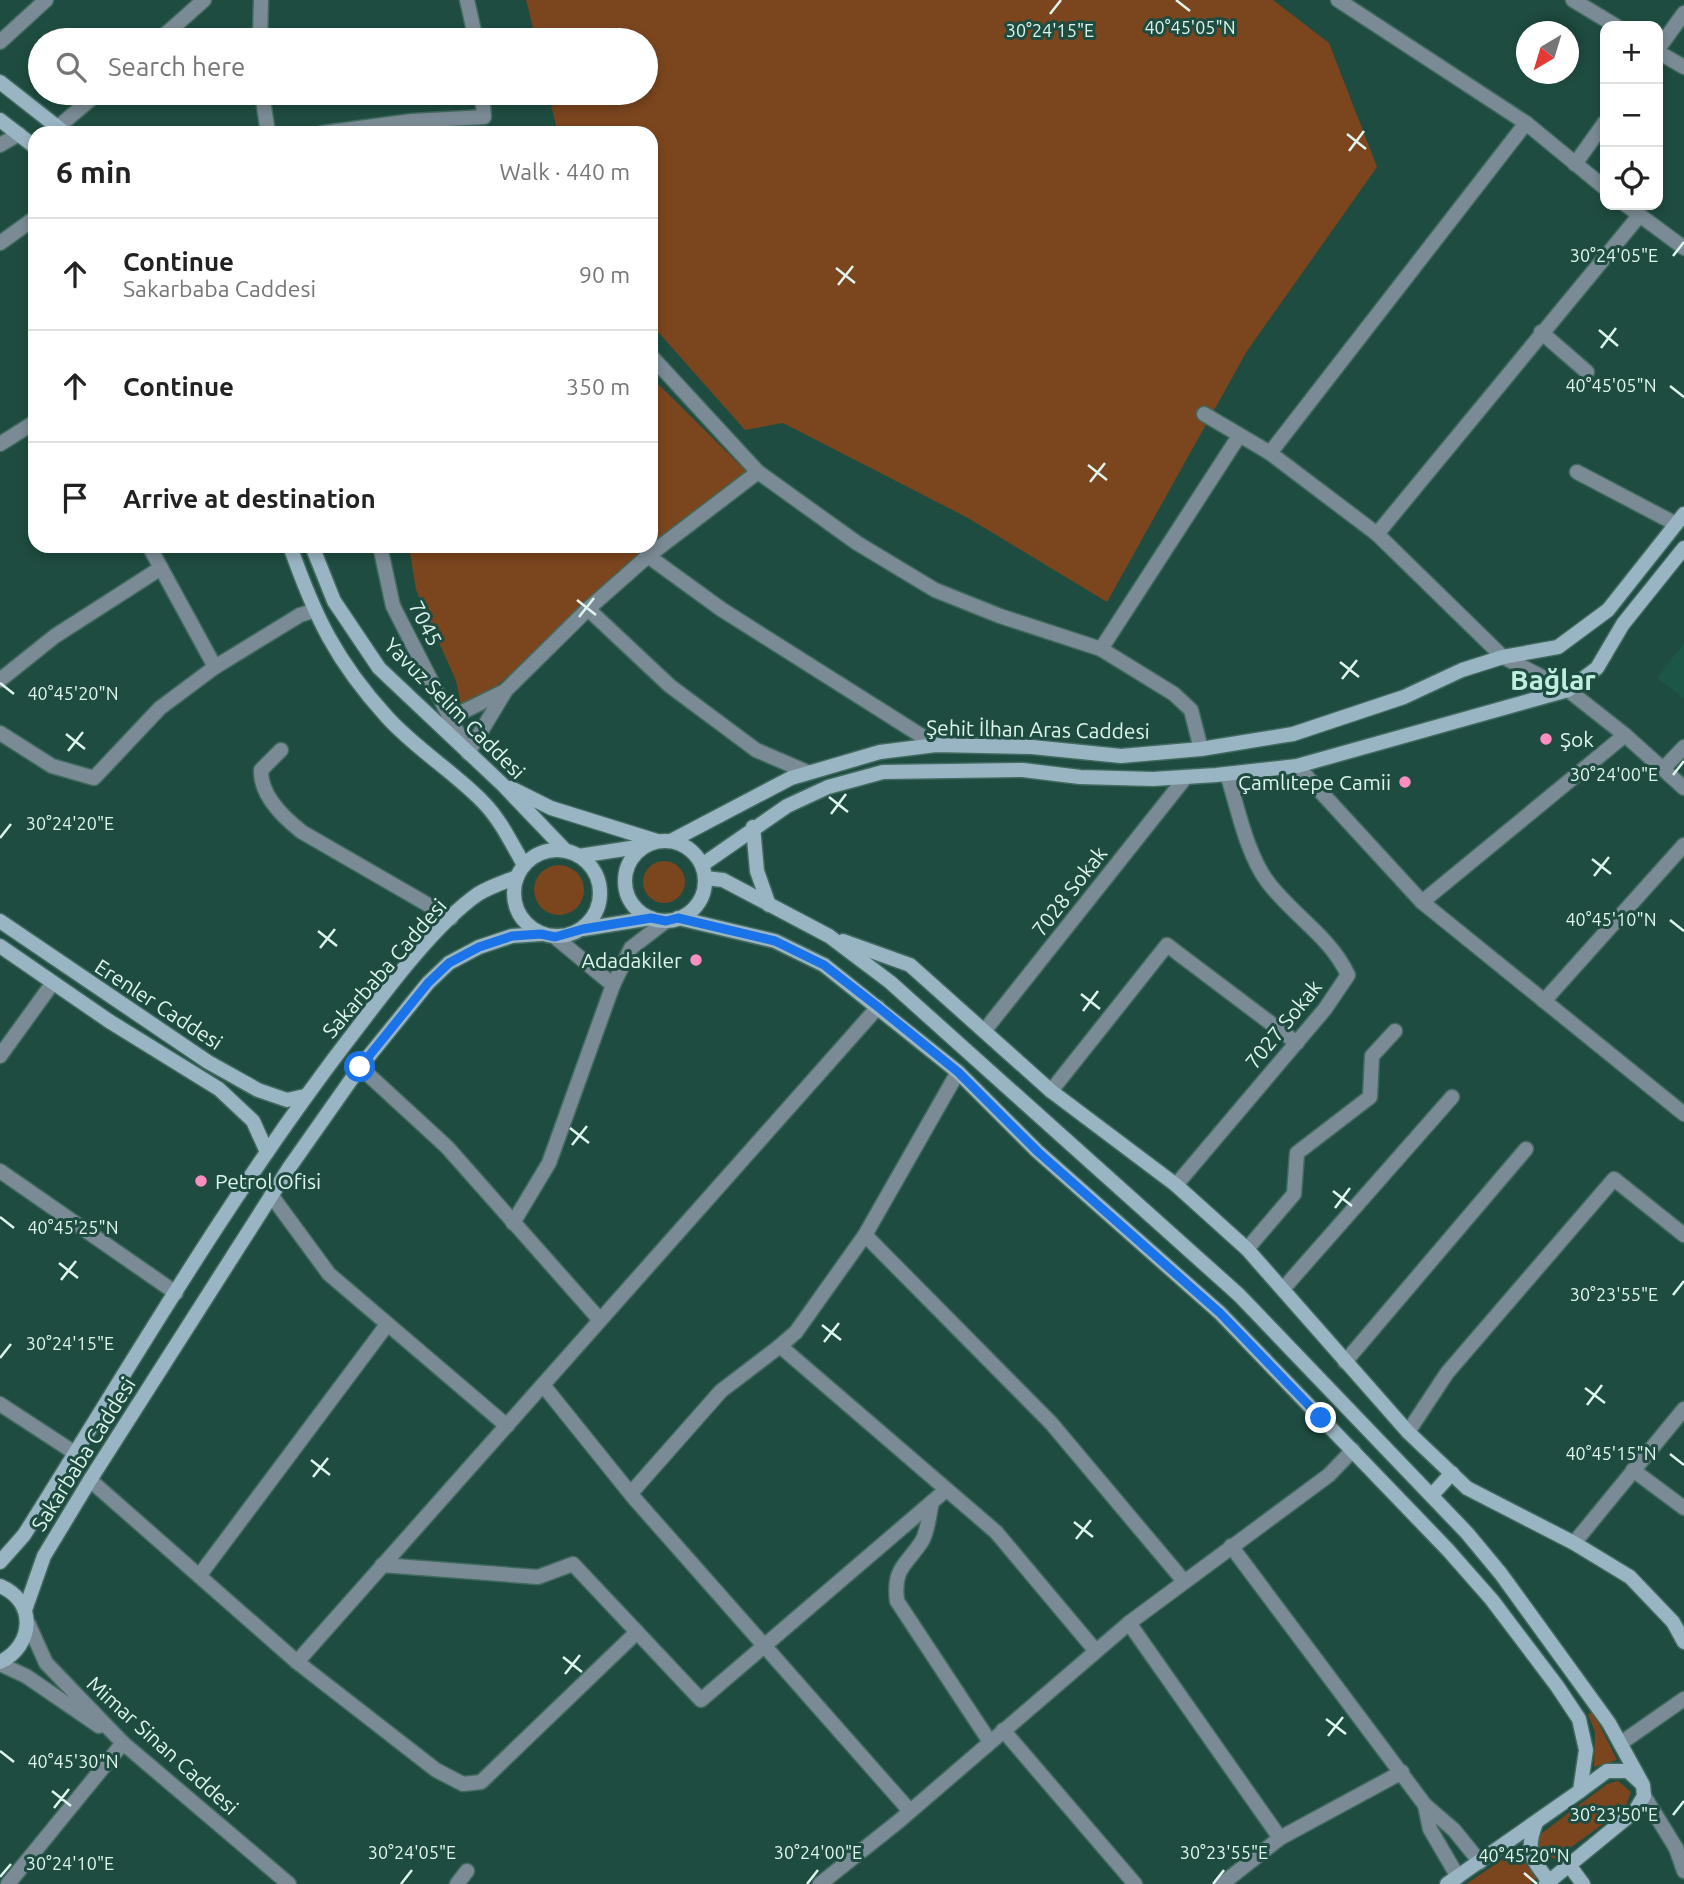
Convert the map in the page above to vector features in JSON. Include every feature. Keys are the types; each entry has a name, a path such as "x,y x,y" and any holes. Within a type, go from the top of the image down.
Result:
{"main road":[{"path":"0,82 28,104"},
{"path":"30,105 57,126"},
{"path":"0,120 28,141"},
{"name":"Şehit İlhan Aras Caddesi","path":"658,843 807,772 880,752 936,745 1032,747 1121,755 1201,749 1293,734 1404,697 1462,670 1503,657 1559,647 1608,610 1680,519"},
{"name":"Şehit İlhan Aras Caddesi","path":"703,872 753,827 828,787 883,772 1023,770 1080,777 1186,777 1297,766 1568,690 1597,668 1623,624 1684,548"},
{"path":"292,553 313,611 346,669 388,719 437,765 484,802 520,871"},
{"name":"Yavuz Selim Caddesi","path":"316,553 334,600 379,668 573,853"},
{"path":"503,785 551,808 658,843"},
{"path":"753,827 757,871 769,905"},
{"path":"658,843 635,854 625,877 631,902 665,919 775,941 824,965 958,1072 1038,1152 1220,1313 1353,1450 1492,1600 1579,1719 1586,1750 1580,1791"},
{"path":"703,872 698,903 665,919 548,935 520,917 514,890 520,871 543,852 573,853 658,843 684,845 703,872 828,936 910,965 1051,1091 1176,1185 1247,1248 1408,1432 1467,1488 1531,1524 1574,1543 1630,1577 1673,1622 1684,1642"},
{"path":"573,853 590,865 601,891 593,918 583,929"},
{"name":"Sakarbaba Caddesi","path":"0,1562 24,1535 176,1293 305,1096 372,1009 451,918 479,893 520,871"},
{"name":"Erenler Caddesi","path":"0,921 208,1062 258,1090 287,1100 305,1096"},
{"name":"Sakarbaba Caddesi","path":"0,1663 20,1648 44,1556 271,1195 360,1067 428,983 449,963 479,947 512,936 548,935"},
{"path":"828,936 890,982 1239,1295 1432,1496 1501,1574 1621,1743 1644,1790 1636,1811 1549,1883 1530,1853 1528,1843 1536,1823"},
{"name":"Erenler Caddesi","path":"0,946 52,984 219,1090 253,1121 267,1152"},
{"path":"1432,1496 1452,1474"},
{"path":"0,1586 19,1598 27,1617"},
{"path":"1453,1880 1607,1771 1628,1771 1644,1790"},
{"path":"1569,1865 1583,1884"}],"street":[{"path":"172,28 204,0"},
{"path":"260,28 261,0"},
{"path":"467,0 473,28"},
{"path":"1573,0 1608,21"},
{"path":"0,42 42,1"},
{"path":"1342,1 1526,123 1600,184"},
{"path":"1663,44 1684,13"},
{"path":"1663,54 1684,67"},
{"path":"66,126 86,105"},
{"path":"264,105 267,126"},
{"path":"375,126 484,117 483,105"},
{"path":"1270,453 1526,123"},
{"path":"1575,164 1600,129"},
{"path":"0,135 19,134"},
{"path":"0,145 19,134"},
{"path":"1632,210 1684,248"},
{"path":"1377,534 1541,331 1639,216"},
{"path":"0,243 28,223"},
{"path":"1541,331 1587,372"},
{"path":"658,364 758,472 857,543 935,590 1000,616 1101,649 1174,694 1191,710 1201,749"},
{"path":"1204,414 1270,453 1377,534 1503,657 1568,690 1625,734 1684,788"},
{"path":"0,443 28,426"},
{"path":"1101,649 1239,436"},
{"path":"658,548 758,472"},
{"path":"1577,472 1680,519"},
{"path":"153,553 215,667"},
{"name":"7045","path":"382,553 393,606 452,717 468,753"},
{"path":"468,753 506,690 588,609 652,553"},
{"path":"648,556 721,609 936,745"},
{"path":"0,680 55,636 161,568"},
{"path":"588,609 670,686 756,750 807,772"},
{"path":"0,733 52,766 94,778 160,708 215,667 300,615 313,611"},
{"path":"452,717 506,690"},
{"path":"1422,902 1625,734"},
{"path":"1662,769 1684,747"},
{"path":"281,750 261,770 260,783 285,819 302,832 451,918"},
{"path":"1297,766 1422,902 1684,1114"},
{"name":"7027 Sokak","path":"1176,1185 1297,1043 1348,975 1338,952 1266,880 1253,851 1227,774"},
{"name":"7028 Sokak","path":"985,1030 1186,777"},
{"path":"1544,1001 1684,845"},
{"path":"513,1223 549,1163 613,985 631,948 665,919"},
{"path":"548,935 613,985"},
{"path":"1051,1091 1167,945 1297,1043"},
{"path":"0,1056 52,984"},
{"path":"297,1662 878,1007"},
{"path":"1247,1248 1294,1194 1297,1153 1370,1097 1372,1056 1395,1031"},
{"path":"360,1067 447,1147 600,1320"},
{"path":"631,1493 721,1391 796,1332 865,1235 958,1072"},
{"path":"1283,1289 1452,1097"},
{"path":"1345,1362 1526,1149"},
{"path":"0,1171 176,1293"},
{"path":"1408,1432 1447,1373 1614,1179 1684,1235"},
{"path":"271,1195 329,1274 386,1326 507,1426"},
{"path":"865,1235 1051,1423 1183,1580"},
{"path":"199,1576 386,1326"},
{"path":"780,1346 996,1532 1095,1650"},
{"path":"543,1385 631,1493 910,1811"},
{"path":"0,1404 75,1453"},
{"path":"1574,1543 1684,1409"},
{"path":"820,1884 910,1811 1095,1650 1183,1580 1329,1475 1353,1450"},
{"path":"1633,1470 1684,1508"},
{"path":"90,1480 297,1662 436,1770 464,1784 481,1782 637,1632"},
{"path":"382,1565 538,1577 573,1564 701,1700 946,1490"},
{"path":"932,1502 923,1540 906,1559 895,1580 897,1601 990,1742"},
{"path":"1231,1546 1425,1805 1454,1830 1480,1862"},
{"name":"Mimar Sinan Caddesi","path":"27,1617 46,1663 123,1743 289,1884"},
{"path":"1129,1623 1280,1838"},
{"path":"0,1663 45,1688 123,1743 8,1884"},
{"path":"1621,1743 1684,1699"},
{"path":"1003,1730 1135,1884"},
{"path":"1222,1884 1280,1838 1402,1772"},
{"path":"1644,1790 1676,1847 1684,1871"},
{"path":"1425,1805 1430,1829 1453,1880"},
{"path":"457,1884 467,1871"}],"shaded area":[{"path":"526,0 1273,0 1329,43 1377,167 1247,351 1107,602 968,518 783,423 745,430 658,332 658,126 556,126 551,105 658,105 658,28 533,28"},
{"path":"658,384 749,474 658,550"},
{"path":"410,553 655,553 463,714 456,681 416,590"},
{"path":"1684,643 1684,698 1657,678"},
{"path":"664,861 679,867 685,882 679,897 664,903 649,897 643,882 649,867"},
{"path":"559,865 577,872 584,890 577,908 559,915 541,908 534,890 541,872"},
{"path":"1593,1712 1617,1760 1594,1767 1595,1732 1588,1714"},
{"path":"1618,1781 1631,1792 1625,1808 1555,1859 1539,1853 1538,1836 1607,1784"},
{"path":"1515,1851 1537,1878 1530,1884 1466,1884"}],"place":[{"name":"Şok","path":"1546,739"},
{"name":"Çamlıtepe Camii","path":"1405,782"},
{"name":"Adadakiler","path":"696,960"},
{"name":"Petrol Ofisi","path":"201,1181"}],"district":[{"name":"Bağlar","path":"1553,679"}],"route":[{"path":"360,1067 428,983 449,963 479,947 512,936 541,934 555,937 570,935 583,929 651,918 666,921 678,918 775,941 824,965 958,1072 1038,1152 1220,1313 1321,1418"}]}
